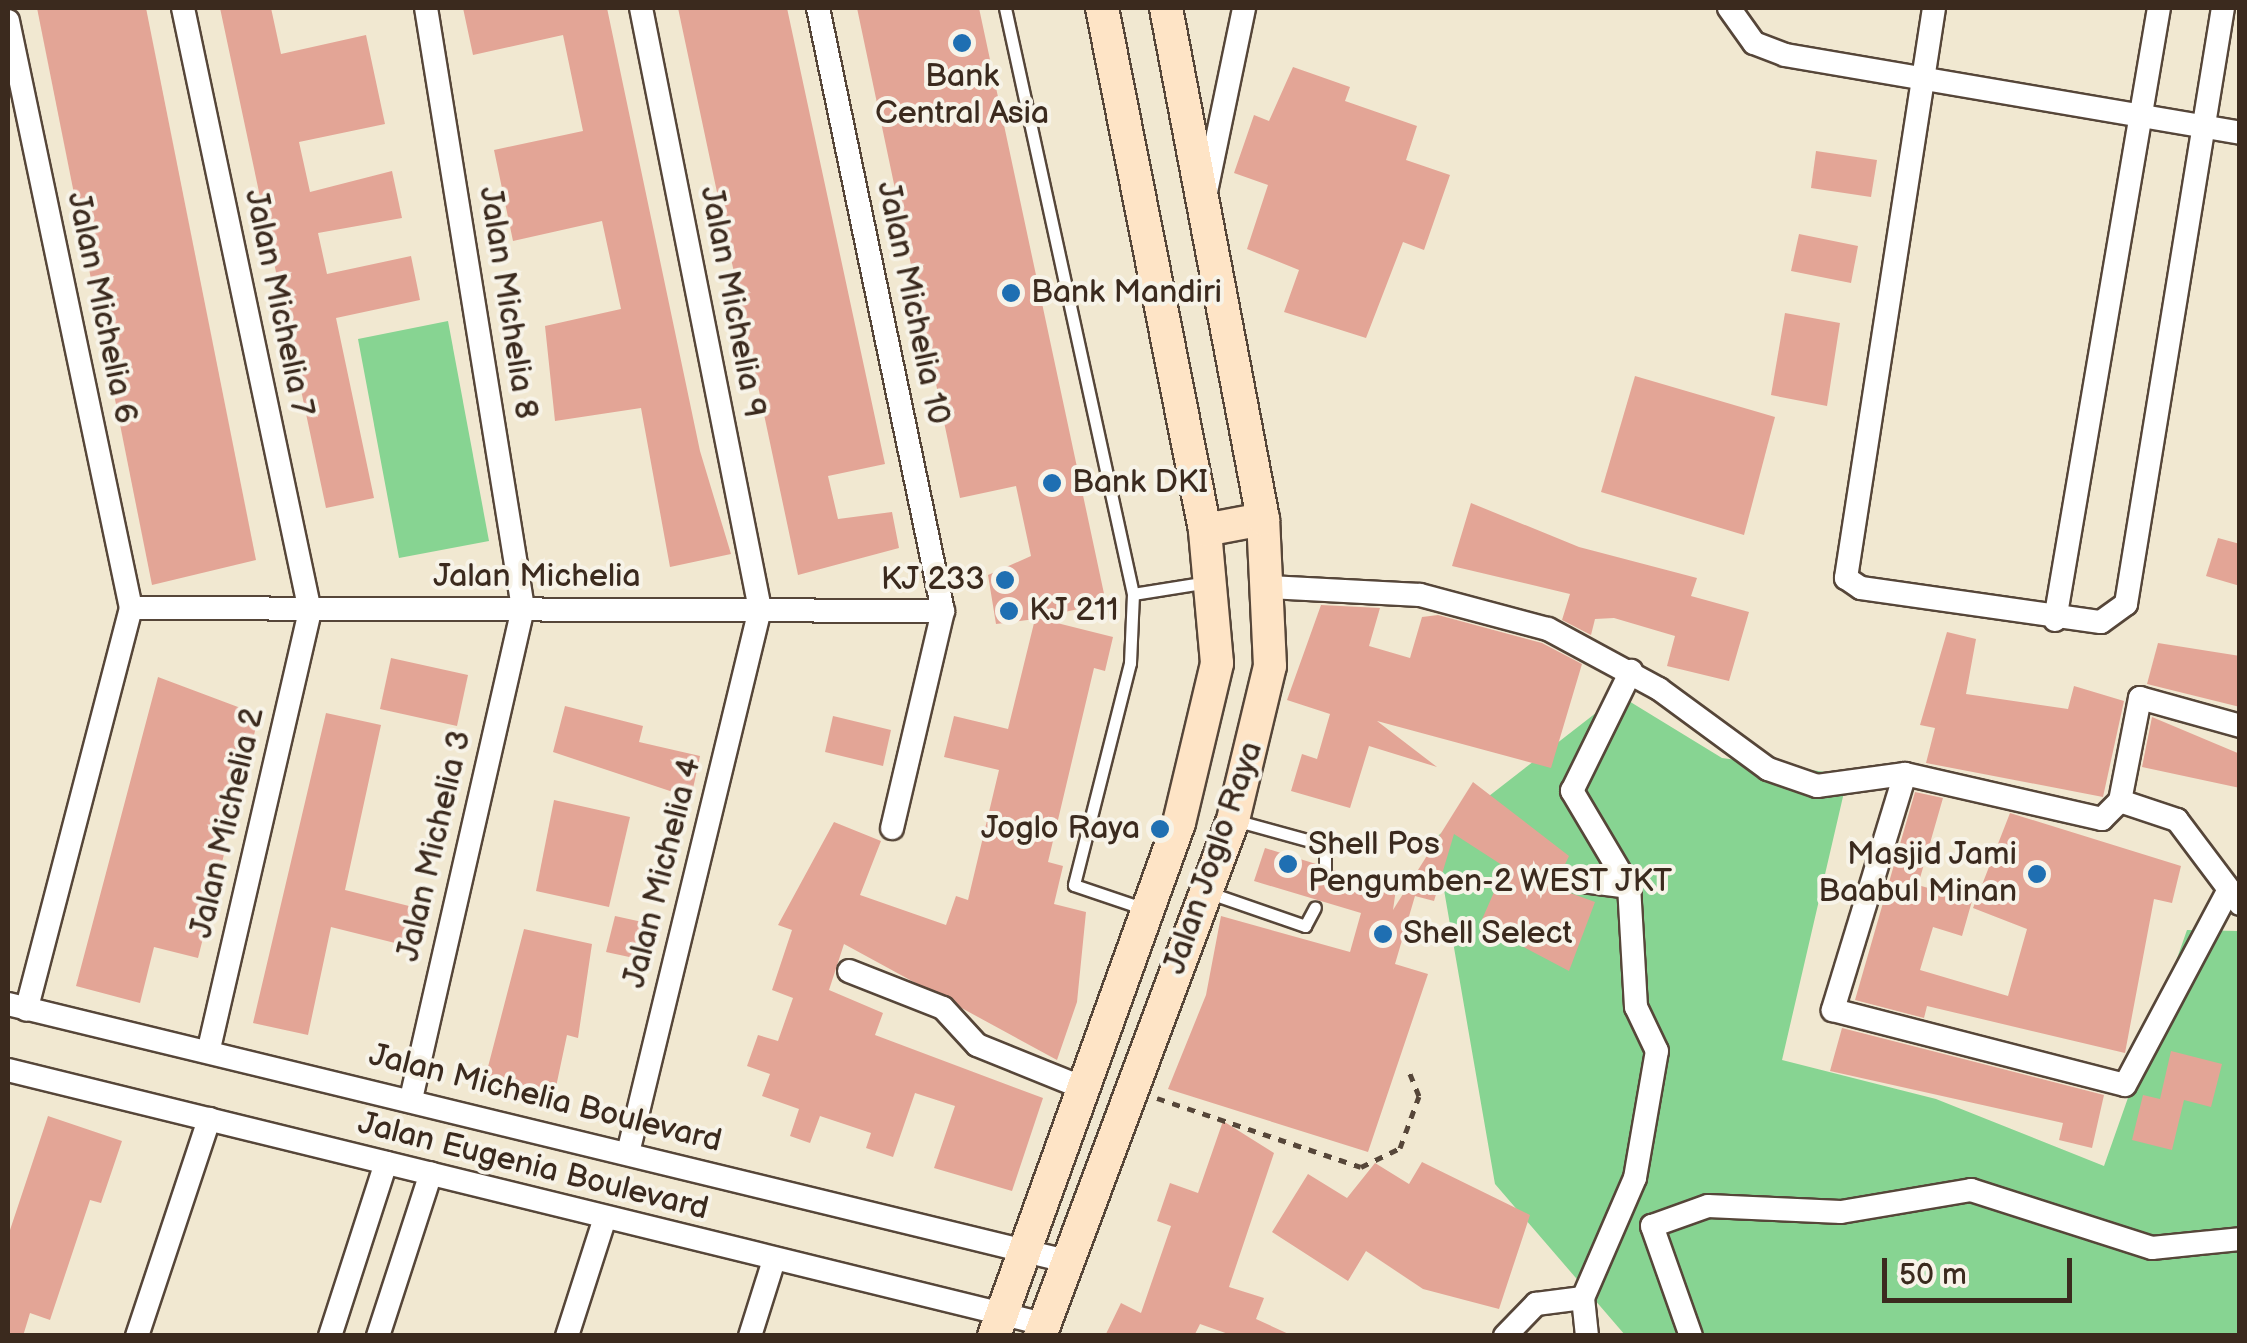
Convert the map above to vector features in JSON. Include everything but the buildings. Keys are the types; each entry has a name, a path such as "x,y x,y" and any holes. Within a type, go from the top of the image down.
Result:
{"main road":[{"name":"Jalan Joglo Raya","path":"997,1325 1148,910 1209,713 1214,581 1102,8"},
{"name":"Jalan Joglo Raya","path":"1042,1330 1234,820 1270,666 1269,587 1262,518 1206,192 1166,8"},
{"path":"1204,530 1262,518"}],"street":[{"name":"Jalan Michelia 7","path":"183,8 310,611"},
{"name":"Jalan Michelia 8","path":"426,8 523,608"},
{"name":"Jalan Michelia 9","path":"640,8 760,609"},
{"name":"Jalan Michelia 10","path":"818,8 943,611"},
{"path":"1206,192 1244,8"},
{"path":"1728,8 1754,42 1784,55 2240,133"},
{"path":"1934,8 1846,578 2055,620 2101,622 2126,604 2223,8"},
{"path":"2055,620 2159,8"},
{"name":"Jalan Michelia 6","path":"8,20 130,608"},
{"path":"1269,587 1462,604 1566,636 1630,671 1794,782 1905,774 2102,819 2120,801 2140,698 2240,726"},
{"name":"Jalan Michelia","path":"130,608 943,611"},
{"path":"17,1007 130,608"},
{"name":"Jalan Michelia 3","path":"411,1099 523,608"},
{"name":"Jalan Michelia 4","path":"628,1153 760,609"},
{"name":"Jalan Michelia 2","path":"209,1048 310,611"},
{"path":"892,828 943,611"},
{"path":"1587,1336 1584,1298 1618,1236 1657,1051 1636,1006 1628,887 1572,791 1630,671"},
{"path":"1905,774 1833,1010 2125,1085 2233,898 2176,820 2120,801"},
{"path":"1574,880 1628,887"},
{"path":"850,971 943,1008 978,1045 1081,1087"},
{"name":"Jalan Michelia Boulevard","path":"17,1007 209,1048 1066,1261"},
{"name":"Jalan Eugenia Boulevard","path":"9,1075 431,1173 604,1221 774,1260 997,1325 1042,1330"},
{"path":"137,1336 209,1119"},
{"path":"330,1336 386,1163"},
{"path":"378,1336 431,1173"},
{"path":"1618,1236 1708,1206 1840,1212 1972,1190 2035,1203 2152,1248 2240,1239"},
{"path":"568,1336 604,1221"},
{"path":"1652,1226 1691,1336"},
{"path":"750,1336 774,1260"},
{"path":"1505,1336 1536,1304 1584,1298"}],"lane":[{"path":"1005,8 1133,594 1130,663 1074,885 1104,903 1148,910"},
{"path":"1133,594 1214,581"},
{"path":"1234,820 1326,845 1325,870"},
{"path":"1207,892 1305,926 1315,908"}],"path":[{"path":"1164,1101 1361,1167 1400,1148 1420,1096 1408,1069"}],"green space":[{"path":"448,321 489,541 399,558 358,339"},
{"path":"1619,695 1722,758 1848,775 1782,1060 1936,1099 2104,1166 2187,930 2239,931 2239,1335 1625,1335 1495,1184 1435,838"}],"place":[{"name":"Bank Central Asia","path":"962,43"},
{"name":"Bank Mandiri","path":"1011,293"},
{"name":"Bank DKI","path":"1052,483"},
{"name":"KJ 233","path":"1005,580"},
{"name":"KJ 211","path":"1009,611"},
{"name":"Joglo Raya","path":"1160,829"},
{"name":"Shell Pos Pengumben-2 WEST JKT","path":"1288,864"},
{"name":"Masjid Jami Baabul Minan","path":"2037,874"},
{"name":"Shell Select","path":"1383,934"}]}
